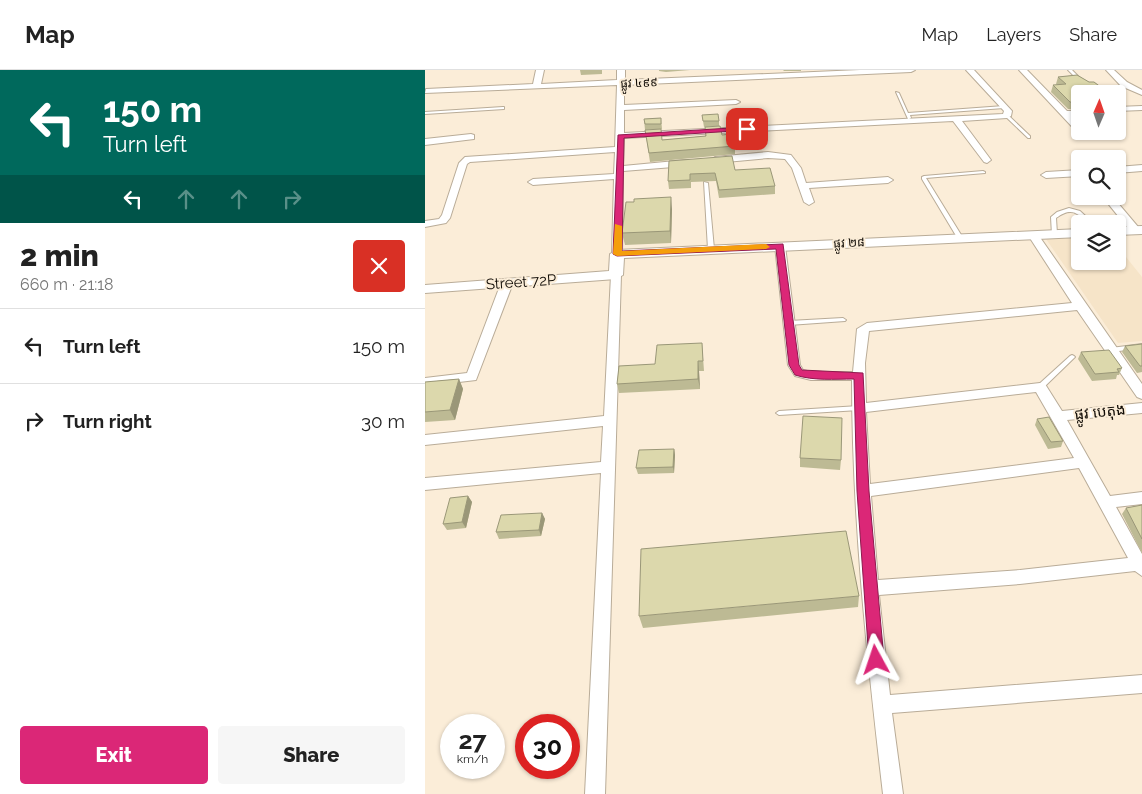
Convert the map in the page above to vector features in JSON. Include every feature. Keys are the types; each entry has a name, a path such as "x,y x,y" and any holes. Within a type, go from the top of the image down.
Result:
{"street":[{"path":"537,85 540,70"},
{"path":"595,794 620,173 621,70"},
{"name":"ផ្លូវ ៤៩៩","path":"427,90 537,85 621,84 911,70"},
{"path":"621,136 908,117 956,119 1007,116 1008,111 970,70"},
{"path":"1023,70 1071,121"},
{"path":"1109,70 1124,84 1142,93"},
{"path":"621,108 735,102"},
{"path":"1126,109 1142,108"},
{"path":"1065,114 1071,113"},
{"path":"956,119 987,160"},
{"path":"425,142 471,137"},
{"path":"425,224 442,221 447,216 463,163 468,159 620,149"},
{"path":"533,182 768,155 787,157 796,168 809,202"},
{"path":"1126,169 1142,168"},
{"path":"1046,175 1071,174"},
{"path":"803,186 889,180"},
{"path":"1115,205 1138,230"},
{"name":"ផ្លូវ ២៨","path":"617,254 1071,233"},
{"path":"1033,235 1142,394"},
{"path":"780,246 794,365 799,373 811,376 859,376"},
{"name":"Street 72P","path":"425,289 616,275"},
{"path":"425,382 471,377 507,283"},
{"path":"893,794 869,588 859,408 859,376 863,329 871,326 1080,306"},
{"path":"859,408 1040,387 1058,416 1141,567 869,588"},
{"name":"ផ្លូវ បេតុង","path":"1058,416 1142,408"},
{"path":"425,440 610,420"},
{"path":"863,491 1083,462"},
{"path":"425,484 607,467"},
{"path":"1105,503 1142,498"},
{"path":"882,705 1142,684"}],"lane":[{"path":"1070,70 1080,80"},
{"path":"897,93 908,117 1004,107"},
{"path":"425,113 503,108"},
{"path":"1007,116 1029,137"},
{"path":"960,238 924,177 983,172"},
{"path":"706,183 711,249"},
{"path":"1054,234 1053,217 1061,210 1071,209 1083,215"},
{"path":"789,323 843,320"},
{"path":"1111,350 1142,346"},
{"path":"1040,387 1072,358"},
{"path":"779,413 859,408"}],"shaded area":[{"path":"1071,238 1071,270 1126,270 1126,257 1142,277 1142,341 1118,343 1046,239"}],"building":[{"path":"1077,75 1098,85 1071,85 1070,102 1053,85 1066,84 1058,77"},
{"path":"718,114 719,121 703,121 702,115"},
{"path":"661,118 661,124 645,124 644,119"},
{"path":"720,126 722,135 731,134 735,146 649,153 645,130 661,129 662,140 706,136 705,127"},
{"path":"732,156 735,170 770,168 775,186 719,190 715,173 690,174 690,180 668,181 669,161"},
{"path":"671,197 670,231 622,233 626,202 634,202 634,199"},
{"path":"702,343 703,361 698,361 698,379 617,384 619,366 655,364 657,345"},
{"path":"1142,344 1142,366 1140,366 1125,346"},
{"path":"1109,350 1122,368 1117,369 1119,372 1095,374 1081,352"},
{"path":"459,379 450,410 425,412 425,382"},
{"path":"803,416 842,418 841,460 800,458"},
{"path":"1049,417 1063,441 1051,442 1037,419"},
{"path":"674,449 673,467 636,468 639,450"},
{"path":"468,496 462,522 443,524 450,498"},
{"path":"1142,505 1142,539 1126,508"},
{"path":"542,513 539,530 496,532 501,515"},
{"path":"846,531 859,596 639,616 641,549"}],"slow traffic":[{"path":"618,226 617,254 766,247"}],"route":[{"path":"747,129 621,136 617,254 780,246 794,365 799,373 811,376 859,376 863,491 876,660"}]}
